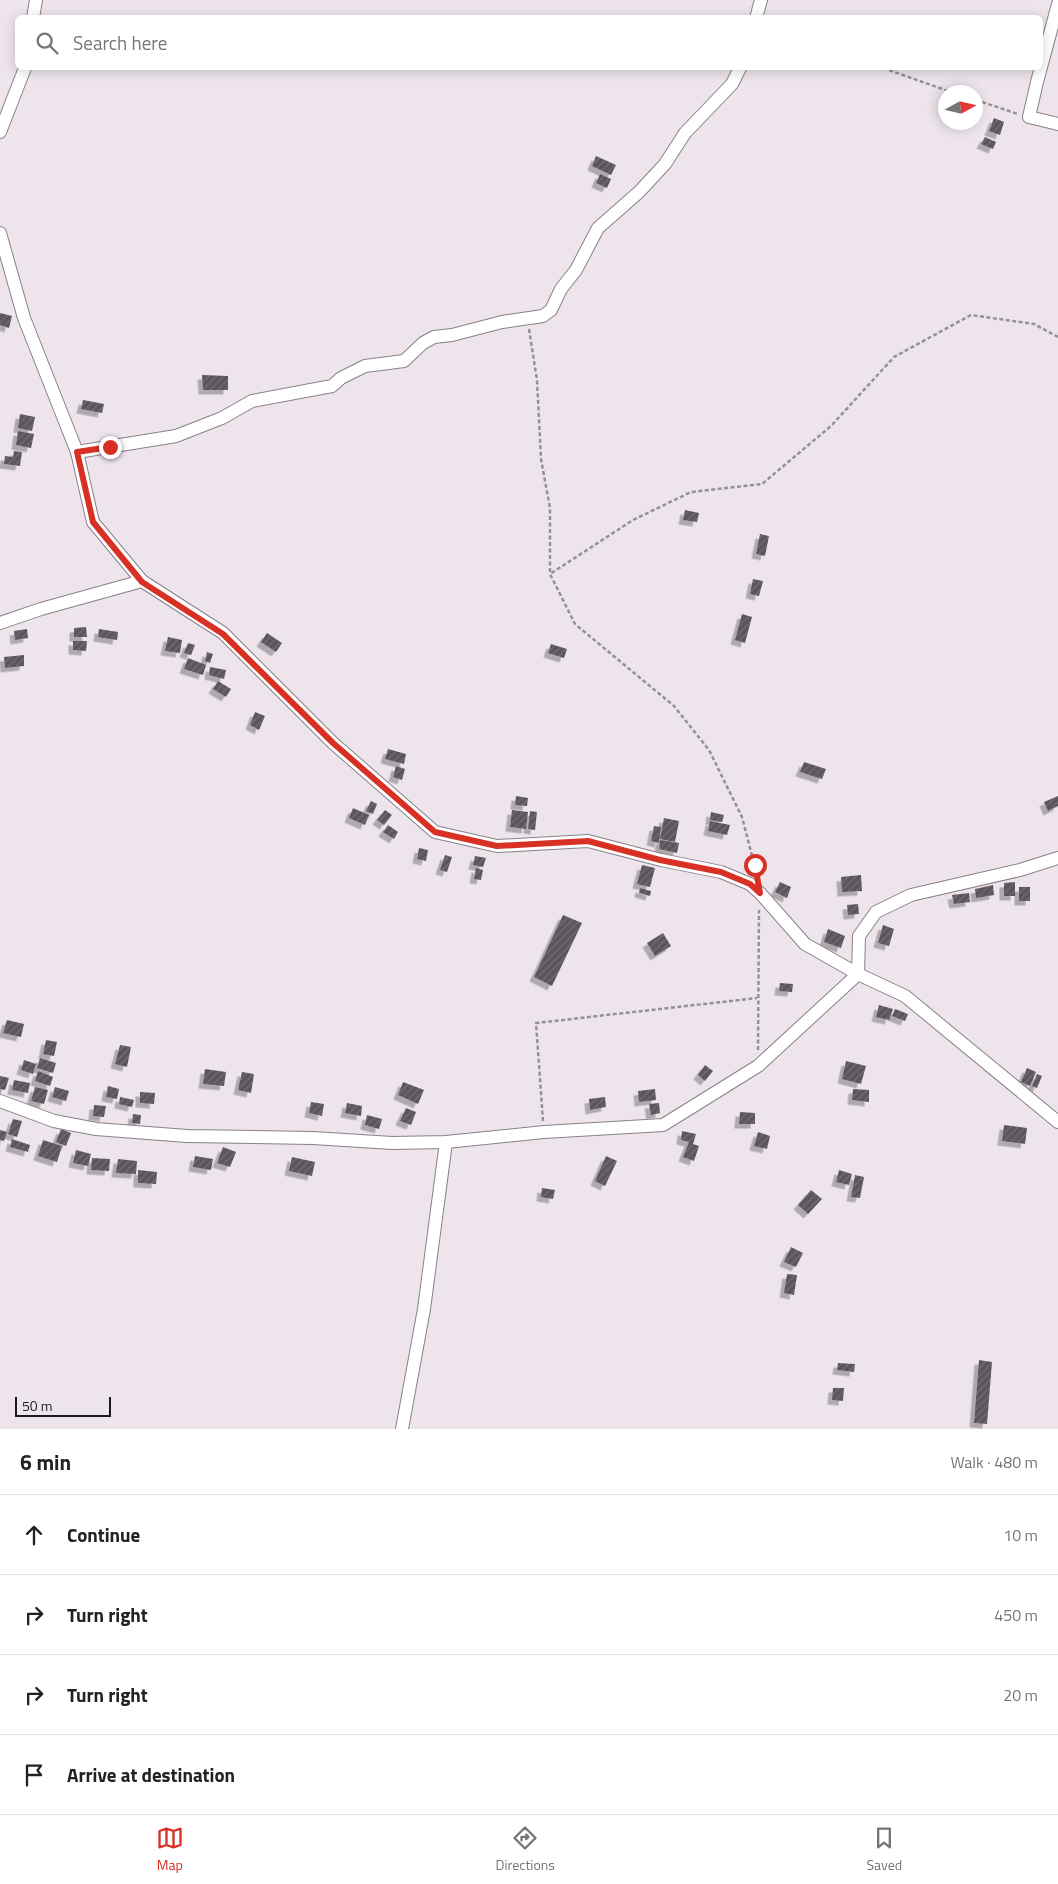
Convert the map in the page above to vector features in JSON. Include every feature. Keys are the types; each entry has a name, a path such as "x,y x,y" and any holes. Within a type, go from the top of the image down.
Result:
{"street":[{"path":"34,15 36,0"},
{"path":"757,15 761,0"},
{"path":"1043,60 1058,4"},
{"path":"0,132 24,70"},
{"path":"77,452 176,436 222,418 252,401 332,386 342,378 365,366 404,362 423,343 434,337 452,335 502,322 528,320 543,316 551,310 561,289 576,270 598,228 638,192 664,164 685,133 732,84 739,70"},
{"path":"1040,70 1029,117 1058,124"},
{"path":"0,233 24,318 77,452 93,522 142,582 223,634 333,743 435,832 497,846 588,841 660,860 721,872 750,884 805,944 858,974 905,996 1058,1122"},
{"path":"0,623 41,609 142,582"},
{"path":"0,1101 54,1121 96,1130 187,1136 313,1138 392,1144 446,1142 544,1132 662,1125 758,1066 858,974 859,936 876,912 911,896 1020,870 1058,858"},
{"path":"402,1429 424,1310 446,1142"}],"path":[{"path":"889,70 938,87"},
{"path":"983,102 1029,117"},
{"path":"550,574 633,520 691,492 762,484 831,426 894,357 971,316 1034,324 1058,337"},
{"path":"528,320 537,380 541,459 550,508 550,574 575,624 674,706 709,750 742,816 755,865 760,893 757,998 758,1066"},
{"path":"544,1132 536,1023 757,998"}],"building":[{"path":"994,118 1004,122 1000,135 989,131"},
{"path":"985,137 996,142 993,149 981,144"},
{"path":"596,156 616,165 611,175 592,166"},
{"path":"600,174 611,179 607,188 596,183"},
{"path":"0,313 12,316 9,328 0,325"},
{"path":"202,375 228,376 228,390 203,390"},
{"path":"83,400 104,404 102,413 81,409"},
{"path":"20,414 35,417 32,431 18,428"},
{"path":"18,431 34,434 31,448 16,445"},
{"path":"14,451 22,452 20,466 4,464 5,456 13,457"},
{"path":"685,510 699,513 697,522 683,520"},
{"path":"760,534 769,536 765,556 756,554"},
{"path":"753,579 763,581 759,596 750,594"},
{"path":"742,614 752,617 745,643 735,640"},
{"path":"86,627 87,637 74,637 74,628"},
{"path":"27,629 28,638 15,640 14,631"},
{"path":"99,629 118,632 117,640 98,637"},
{"path":"267,633 282,643 276,652 261,642"},
{"path":"168,637 182,640 180,653 165,651"},
{"path":"73,641 87,641 86,651 73,650"},
{"path":"188,643 195,645 191,655 184,653"},
{"path":"551,644 567,649 564,658 548,653"},
{"path":"207,652 213,654 210,663 205,661"},
{"path":"24,655 24,666 5,668 4,657"},
{"path":"188,658 206,665 203,675 184,669"},
{"path":"210,667 226,670 224,679 209,675"},
{"path":"218,681 231,689 226,697 213,689"},
{"path":"255,712 265,716 259,730 250,725"},
{"path":"388,749 406,754 404,764 385,759"},
{"path":"804,762 826,769 822,779 800,772"},
{"path":"396,766 405,769 402,780 393,777"},
{"path":"516,796 528,798 527,806 515,805"},
{"path":"1058,796 1058,806 1048,811 1044,802"},
{"path":"371,801 377,804 373,814 366,811"},
{"path":"353,808 369,815 365,825 349,818"},
{"path":"385,810 392,815 384,825 377,820"},
{"path":"512,810 528,812 526,829 510,827"},
{"path":"530,811 537,812 535,830 528,829"},
{"path":"711,812 724,815 722,822 710,820"},
{"path":"664,818 679,821 675,842 660,839"},
{"path":"710,821 730,825 727,835 708,831"},
{"path":"388,825 398,832 394,839 383,832"},
{"path":"654,826 661,827 659,843 651,841"},
{"path":"660,840 679,843 677,853 659,849"},
{"path":"419,848 428,850 426,861 417,859"},
{"path":"445,855 452,857 447,872 440,870"},
{"path":"475,856 486,858 483,867 473,865"},
{"path":"642,865 655,868 650,887 637,884"},
{"path":"476,868 483,870 481,880 474,879"},
{"path":"861,875 862,891 842,892 841,877"},
{"path":"780,882 791,887 787,898 775,892"},
{"path":"1015,882 1015,896 1004,896 1004,883"},
{"path":"993,885 994,895 976,898 975,889"},
{"path":"1019,887 1030,887 1030,901 1019,901"},
{"path":"640,888 651,891 650,896 639,893"},
{"path":"969,893 970,902 954,904 952,895"},
{"path":"858,904 859,914 848,915 847,905"},
{"path":"563,915 582,923 552,986 534,977"},
{"path":"883,925 894,929 889,946 878,943"},
{"path":"828,929 845,936 841,948 824,942"},
{"path":"663,933 671,946 655,956 647,943"},
{"path":"780,983 793,984 792,992 779,991"},
{"path":"879,1005 893,1009 889,1020 876,1017"},
{"path":"895,1009 908,1014 905,1021 892,1016"},
{"path":"7,1020 24,1024 21,1037 3,1033"},
{"path":"46,1040 57,1042 54,1056 43,1054"},
{"path":"120,1045 131,1047 127,1067 115,1064"},
{"path":"40,1058 56,1063 53,1073 37,1068"},
{"path":"24,1060 36,1064 33,1074 21,1070"},
{"path":"846,1061 866,1066 861,1084 842,1079"},
{"path":"705,1065 713,1071 705,1081 698,1075"},
{"path":"1027,1068 1036,1072 1030,1086 1021,1082"},
{"path":"205,1069 226,1072 224,1086 203,1084"},
{"path":"38,1071 53,1077 50,1086 35,1081"},
{"path":"242,1072 254,1074 251,1093 238,1090"},
{"path":"1037,1074 1042,1076 1037,1088 1032,1086"},
{"path":"0,1076 9,1078 5,1090 0,1089"},
{"path":"14,1080 30,1083 28,1093 12,1090"},
{"path":"403,1082 424,1090 418,1104 398,1095"},
{"path":"108,1086 119,1089 117,1099 106,1097"},
{"path":"35,1087 48,1090 44,1104 31,1101"},
{"path":"55,1087 69,1091 66,1101 52,1097"},
{"path":"655,1089 656,1100 639,1102 638,1091"},
{"path":"853,1089 869,1090 869,1102 852,1100"},
{"path":"140,1092 155,1093 154,1104 140,1103"},
{"path":"120,1097 134,1100 132,1107 119,1104"},
{"path":"605,1097 606,1107 590,1110 589,1099"},
{"path":"311,1102 324,1104 322,1116 309,1113"},
{"path":"347,1103 362,1106 361,1116 345,1113"},
{"path":"659,1103 660,1113 651,1115 649,1104"},
{"path":"94,1105 106,1106 104,1117 93,1116"},
{"path":"406,1108 416,1112 411,1125 400,1121"},
{"path":"740,1112 755,1113 755,1124 739,1124"},
{"path":"133,1114 141,1115 140,1124 132,1123"},
{"path":"367,1115 382,1119 379,1129 365,1125"},
{"path":"13,1119 22,1121 17,1137 8,1134"},
{"path":"1004,1125 1027,1128 1025,1144 1002,1141"},
{"path":"61,1129 71,1133 66,1146 56,1142"},
{"path":"0,1130 7,1132 4,1141 0,1140"},
{"path":"682,1131 696,1134 693,1144 699,1146 694,1161 683,1157 689,1142 681,1140"},
{"path":"758,1132 770,1136 767,1149 754,1146"},
{"path":"12,1139 30,1145 28,1152 10,1147"},
{"path":"43,1140 62,1146 57,1162 38,1156"},
{"path":"223,1147 236,1152 230,1167 217,1163"},
{"path":"76,1150 91,1154 88,1166 73,1163"},
{"path":"195,1156 213,1159 211,1170 193,1167"},
{"path":"606,1156 617,1161 605,1186 595,1181"},
{"path":"292,1157 315,1162 312,1176 289,1171"},
{"path":"92,1158 110,1159 109,1171 91,1170"},
{"path":"118,1159 137,1161 136,1174 116,1173"},
{"path":"138,1170 157,1172 156,1184 138,1183"},
{"path":"839,1170 852,1174 849,1185 836,1182"},
{"path":"855,1175 864,1177 860,1198 851,1197"},
{"path":"542,1188 555,1190 553,1199 541,1197"},
{"path":"811,1190 822,1199 808,1214 798,1205"},
{"path":"791,1247 803,1253 796,1267 784,1262"},
{"path":"787,1274 797,1275 794,1295 784,1293"},
{"path":"979,1360 992,1362 987,1424 974,1423"},
{"path":"838,1363 855,1364 854,1372 837,1370"},
{"path":"833,1388 844,1388 843,1401 832,1400"}],"route":[{"path":"110,447 77,452 93,522 142,582 223,634 333,743 435,832 497,846 588,841 660,860 721,872 750,884 760,893 755,865"}]}
